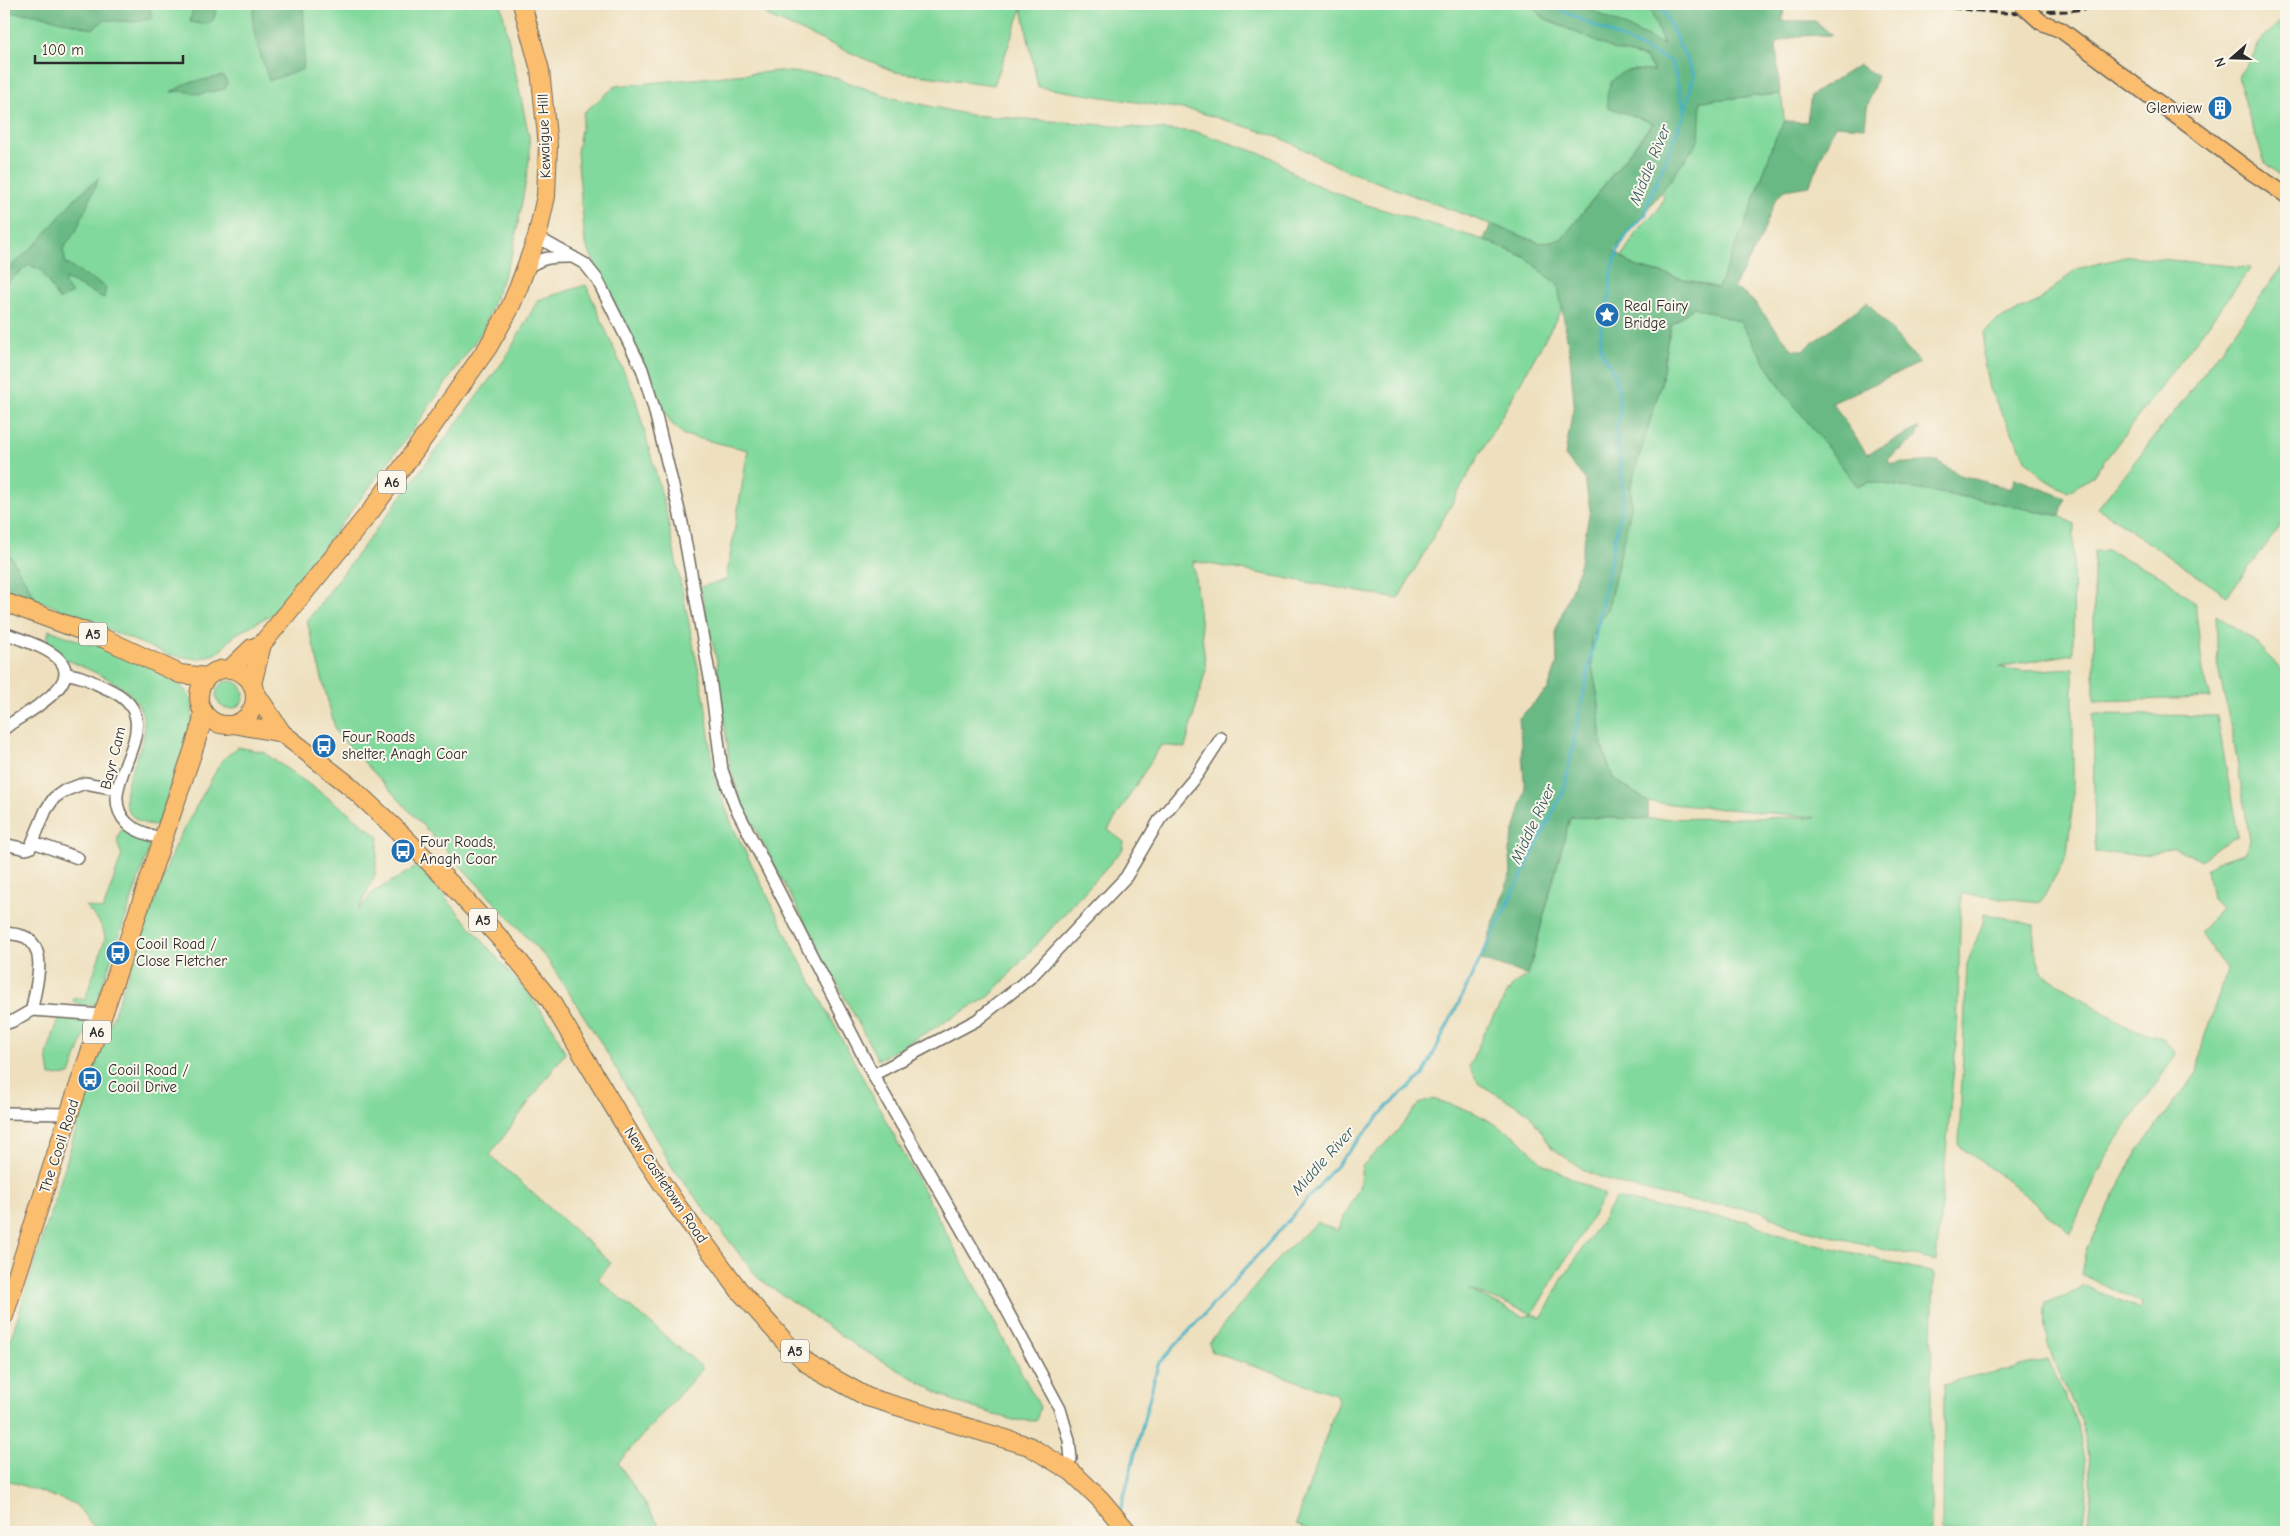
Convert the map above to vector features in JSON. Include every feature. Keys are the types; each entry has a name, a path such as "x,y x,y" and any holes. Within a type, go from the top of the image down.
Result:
{"highway":[{"name":"Kewaigue Hill","path":"522,4 540,70 548,146 546,196 537,237 525,268"},
{"name":"A6","path":"230,669 252,648 262,644 371,511 488,347 509,310 525,268"},
{"name":"A5","path":"4,602 105,639 180,674 207,677"},
{"name":"A6","path":"254,688 262,644"},
{"path":"230,669 244,675 254,688 255,703 252,710 241,721 228,724 213,721 201,705 201,686 207,677 218,670 230,669"},
{"name":"A5","path":"180,674 201,705"},
{"name":"A5","path":"254,688 282,733"},
{"name":"The Cooil Road","path":"4,1316 102,1015 193,750 202,722 201,705"},
{"name":"A5","path":"228,724 282,733"},
{"name":"The Cooil Road","path":"193,750 213,730 228,724"},
{"name":"New Castletown Road","path":"282,733 363,798 450,883 506,945 550,1000 639,1149 678,1207 739,1290 785,1342 808,1364 867,1397 1029,1446 1072,1472 1101,1500 1128,1532"}],"main road":[{"path":"2021,4 2041,22 2061,30 2250,171 2286,195"}],"street":[{"path":"537,237 585,264 597,279 642,369 654,408 682,523 709,668 722,770 734,806 873,1075 988,1276 1060,1409 1069,1440 1071,1459"},
{"path":"525,268 547,257 575,258"},
{"path":"4,633 48,650 60,660 65,674 61,685 54,693 4,728"},
{"name":"Bayr Cam","path":"65,674 81,677 115,692 131,707 137,726 136,737 118,789 118,808 120,815 128,824 162,839"},
{"path":"873,1075 977,1020 1032,977 1126,877 1160,820 1197,775 1221,738"},
{"path":"4,844 26,849 30,848 46,810 54,798 64,791 85,783 118,789"},
{"path":"33,842 78,858"},
{"path":"4,932 22,936 29,940 37,955 38,972 32,1010"},
{"path":"4,1024 32,1010 102,1015"},
{"path":"4,1113 69,1114"}],"green space":[{"path":"4,4 501,4 529,136 530,154 513,251 483,330 420,420 274,613 236,634 218,653 198,659 169,655 36,599 4,546"},
{"path":"4,4 138,4 149,6 153,18 135,22 105,20 92,29 35,14 4,13"},
{"path":"255,4 303,4 305,40 303,69 269,81 254,33 253,13"},
{"path":"755,4 1526,4 1532,6 1544,18 1613,49 1646,58 1654,72 1632,70 1608,107 1653,122 1562,239 1540,243 1345,170 1277,136 1195,111 1038,87 1022,8 994,85 895,72 769,17"},
{"path":"1526,4 1578,4 1664,45 1648,4 1785,4 1782,21 1815,21 1832,35 1796,36 1776,43 1780,94 1701,101 1699,140 1672,178 1614,251 1634,266 1718,288 1750,212 1775,139 1785,121 1807,122 1811,95 1859,65 1877,76 1867,108 1865,127 1835,125 1809,186 1784,190 1775,201 1761,238 1734,287 1753,301 1793,350 1803,350 1867,302 1920,363 1832,403 1867,454 1920,427 1915,439 1888,459 1890,464 1937,461 1960,475 2011,489 2015,478 2065,498 2060,516 1984,500 1871,482 1857,486 1784,392 1740,322 1694,307 1671,325 1661,384 1631,484 1631,508 1608,607 1591,637 1592,665 1599,704 1602,746 1613,778 1648,802 1648,819 1570,817 1528,975 1481,960 1511,872 1509,850 1525,791 1519,718 1548,689 1557,664 1556,629 1578,572 1590,510 1585,479 1565,456 1574,403 1570,356 1558,285 1525,257 1484,240 1491,224 1540,243 1562,239 1653,123 1608,107 1607,94 1612,82 1615,77 1627,71 1654,71 1646,58 1613,49 1544,18 1532,6"},
{"path":"1578,4 1648,4 1664,45"},
{"path":"211,6 216,11 214,18 208,25 190,22 193,7"},
{"path":"2286,16 2286,180 2265,163 2250,120 2238,76 2253,56 2259,42"},
{"path":"779,71 827,75 893,98 970,115 1197,132 1271,157 1302,179 1364,204 1484,240 1525,257 1558,285 1562,309 1398,599 1193,561 1206,669 1185,748 1161,745 1108,830 1124,842 1123,849 990,996 878,1060 742,804 730,766 717,662 700,587 726,580 748,450 684,435 670,422 585,243 577,152 584,112 616,86"},
{"path":"223,76 227,82 225,89 200,94 182,91 171,92 187,83"},
{"path":"1780,94 1785,121 1775,139 1750,212 1718,288 1634,266 1622,257 1637,231 1658,210 1664,197 1662,191 1672,178 1701,101"},
{"path":"99,178 76,231 63,249 66,264 106,287 104,298 65,279 65,284 72,293 59,300 41,270 29,265 6,283 4,273 39,241 77,196"},
{"path":"2129,256 2251,268 2093,476 2068,492 2043,478 2027,461 1989,389 1983,357 1984,333 1996,321 2039,301 2076,269"},
{"path":"2286,262 2286,519 2227,596 2098,508 2192,389"},
{"path":"586,285 635,397 665,507 705,702 714,777 733,827 801,963 1040,1407 1036,1421 1013,1420 955,1402 856,1346 758,1278 672,1167 601,1043 548,960 336,732 307,621 505,359 538,300"},
{"path":"1694,307 1740,322 1784,392 1871,482 1984,500 2060,516 2074,524 2073,654 1998,667 2025,671 2073,668 2073,800 2067,855 2041,902 1961,894 1957,1033 1936,1261 1789,1226 1759,1210 1695,1202 1622,1185 1587,1172 1552,1148 1528,1112 1479,1084 1469,1067 1488,1025 1512,986 1528,975 1570,817 1648,819 1815,817 1648,802 1613,778 1602,746 1599,704 1592,665 1591,637 1608,607 1631,508 1631,484 1661,384 1667,342 1672,325"},
{"path":"4,546 36,599 4,589"},
{"path":"2107,550 2164,577 2195,603 2203,672 2211,698 2094,701 2094,551"},
{"path":"2216,615 2251,638 2286,675 2286,1532 2087,1532 2091,1503 2089,1458 2078,1415 2053,1361 2049,1347 2044,1318 2046,1303 2085,1286 2141,1309 2142,1303 2081,1274 2086,1249 2138,1150 2197,1073 2203,1041 2227,971 2200,932 2221,908 2212,899 2207,869 2217,861 2245,853 2250,840 2234,742 2218,667"},
{"path":"49,630 91,645 95,643 148,665 174,681 184,689 191,699 193,709 191,726 158,824 147,824 136,819 128,811 125,802 129,779 144,734 144,721 140,708 134,699 118,685 68,660 66,661 55,647 46,644"},
{"path":"230,681 240,685 244,695 240,705 230,709 220,705 216,695 220,685"},
{"path":"2093,714 2217,716 2238,836 2211,851 2202,861 2174,847 2135,854 2095,852"},
{"path":"238,747 263,752 344,809 379,837 375,875 358,911 372,893 418,866 530,996 554,1029 565,1053 490,1155 611,1263 598,1279 703,1368 618,1463 664,1532 98,1532 75,1504 4,1479 4,1360 65,1167 89,1083 175,845 222,760"},
{"path":"122,829 150,846 96,1004 84,1006 73,1001 75,997 85,1000 105,939 101,925 85,906 103,910 122,855 118,836"},
{"path":"1984,913 2034,925 2034,948 2043,974 2130,1028 2163,1038 2176,1055 2107,1154 2070,1233 2007,1180 1959,1146 1967,964 1983,923"},
{"path":"59,1018 89,1022 70,1075 50,1076 47,1054"},
{"path":"1434,1099 1473,1112 1518,1138 1544,1164 1605,1195 1533,1313 1542,1318 1561,1281 1616,1198 1671,1210 1747,1221 1776,1234 1934,1273 1931,1384 1931,1532 1313,1532 1296,1524 1338,1401 1335,1394 1212,1352 1209,1343 1281,1255 1317,1222 1337,1231 1359,1188 1362,1166 1394,1135 1419,1104","holes":["1469,1290 1533,1314 1523,1317"]},
{"path":"2047,1360 2073,1414 2083,1449 2087,1491 2082,1532 1943,1532 1944,1384"}],"waterway":[{"path":"1548,4 1672,62 1685,111"},
{"name":"Middle River","path":"1120,1512 1158,1365 1283,1227 1390,1104 1423,1075 1564,790 1624,494 1616,427 1620,416 1619,392 1614,373 1601,350 1601,321 1610,297 1611,275 1618,250 1629,231 1646,214 1648,202 1685,112 1694,75 1660,4"}],"railway":[{"path":"1916,4 2000,13 2067,11 2129,4"}],"place":[{"name":"Glenview","path":"2220,108"},
{"name":"Real Fairy Bridge","path":"1607,315"},
{"name":"Four Roads shelter, Anagh Coar","path":"324,746"},
{"name":"Four Roads, Anagh Coar","path":"403,851"},
{"name":"Cooil Road / Close Fletcher","path":"118,953"},
{"name":"Cooil Road / Cooil Drive","path":"90,1079"}]}
